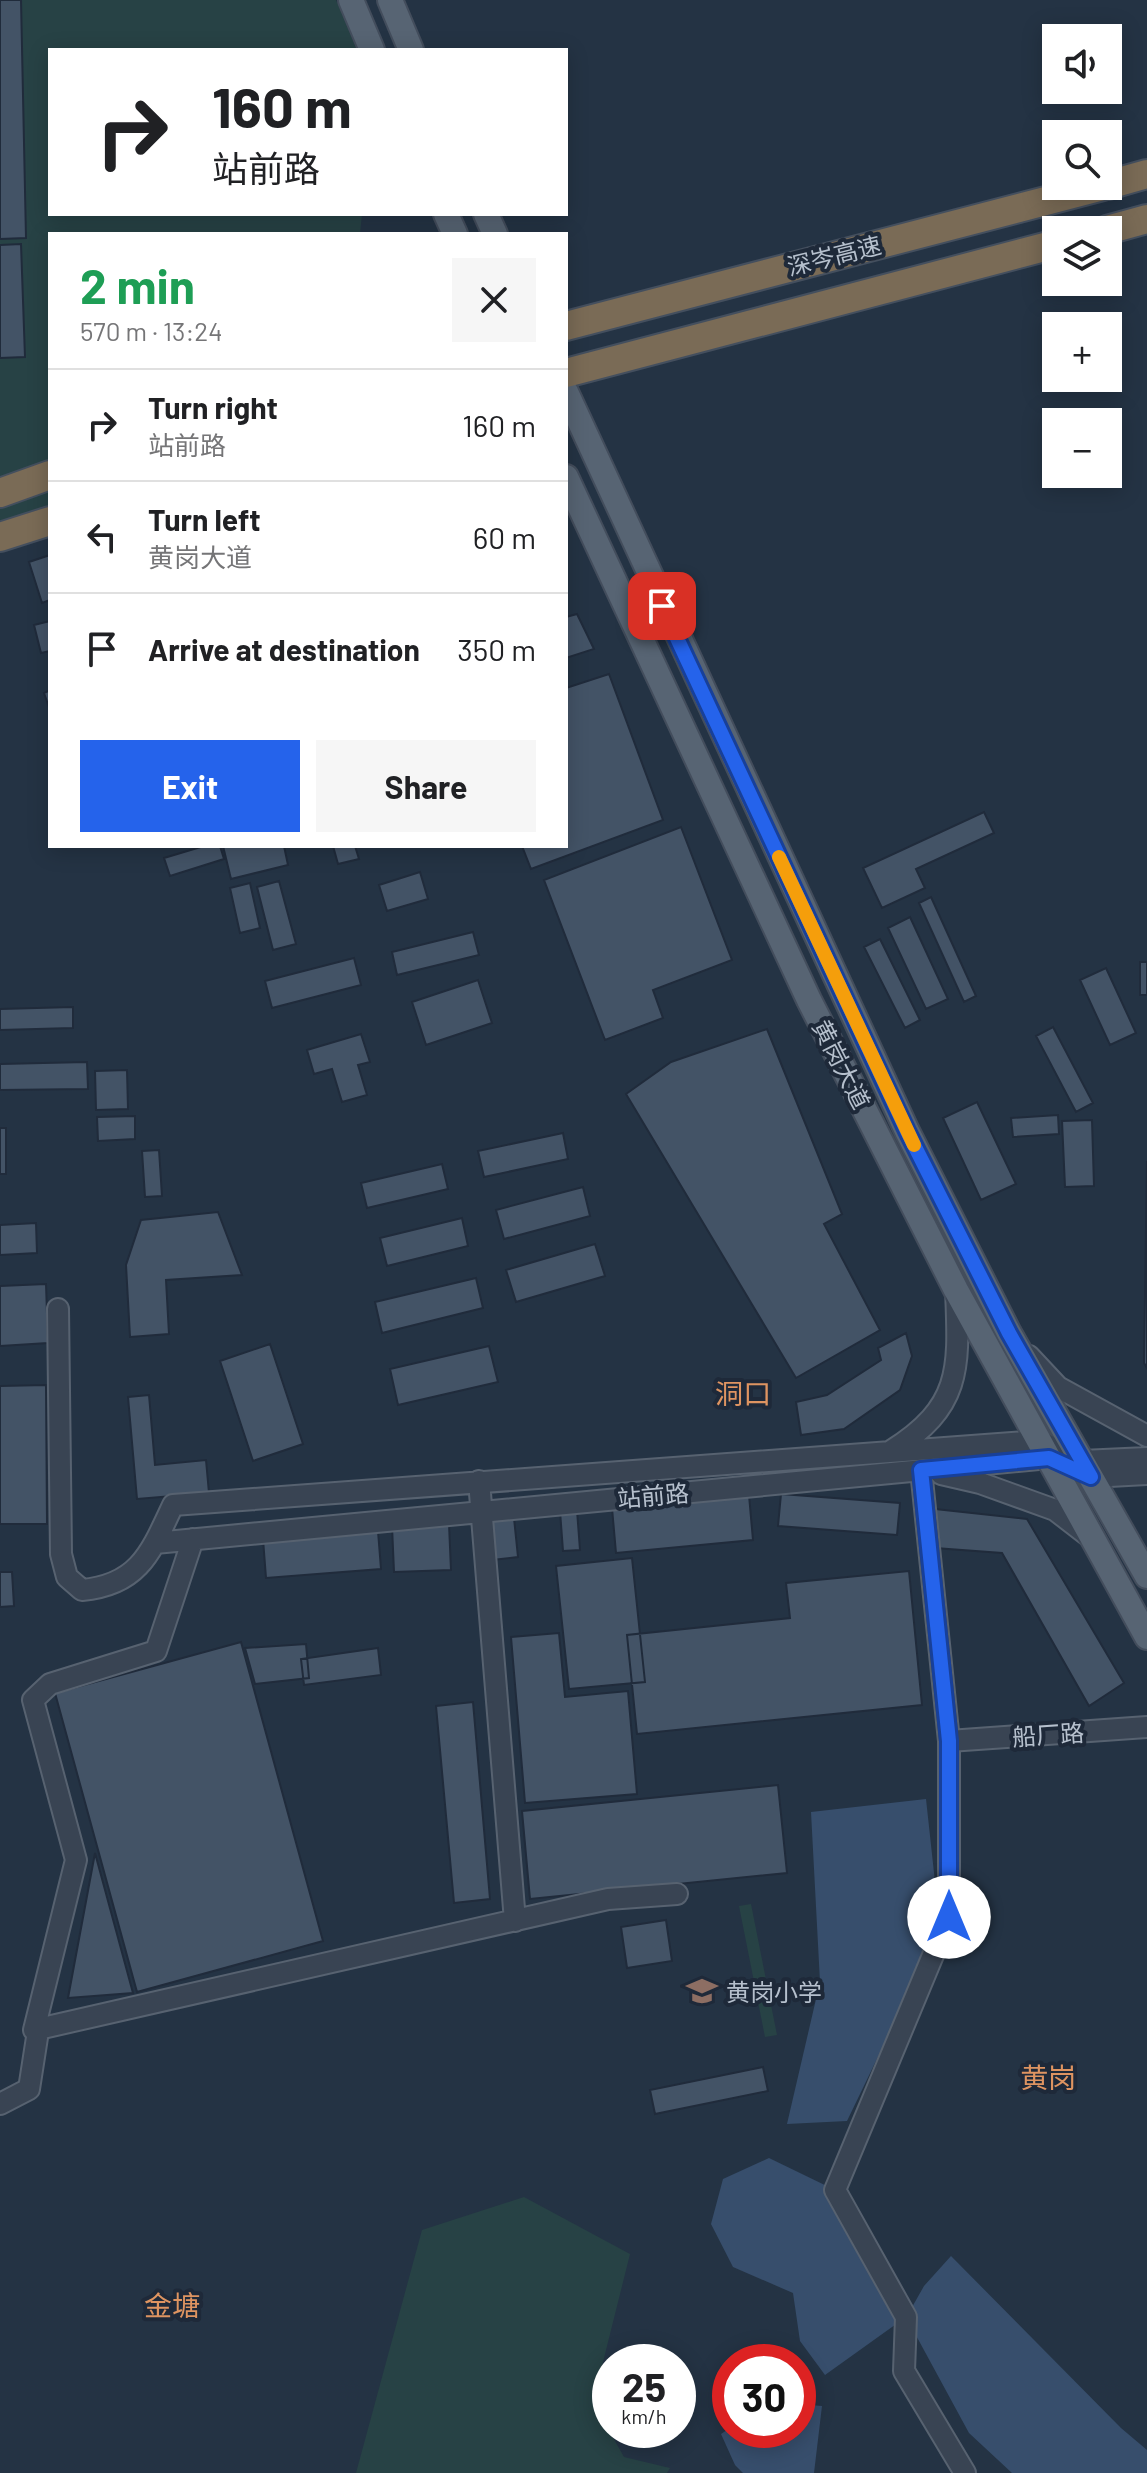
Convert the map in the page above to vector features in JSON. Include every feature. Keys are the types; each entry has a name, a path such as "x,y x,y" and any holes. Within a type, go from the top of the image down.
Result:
{"highway":[{"name":"深岑高速","path":"1122,181 1147,174"},
{"name":"深岑高速","path":"568,325 1048,200"},
{"path":"1122,226 1147,219"},
{"name":"深岑高速","path":"568,372 1042,248"},
{"path":"0,493 48,476"},
{"path":"0,537 48,522"}],"main road":[{"path":"351,0 371,48"},
{"path":"390,0 410,48"},
{"name":"黄岗大道","path":"568,396 674,633 907,1131 1009,1333 1146,1566"},
{"name":"黄岗大道","path":"568,481 809,1000 956,1290 1147,1637"},
{"path":"644,646 674,633"}],"street":[{"path":"886,1454 921,1432 946,1397 955,1373 958,1349 956,1290"},
{"path":"58,1309 61,1554 67,1577 82,1590 109,1588 128,1578 155,1543"},
{"path":"1009,1333 1058,1387 1147,1436"},
{"name":"站前路","path":"155,1543 921,1470 1044,1450"},
{"name":"站前路","path":"155,1543 173,1505 479,1481 886,1454 1044,1450 1087,1469 1147,1474"},
{"name":"站前路","path":"1087,1469 1147,1458"},
{"path":"965,2473 904,2371 906,2317 835,2190 949,1917 949,1741 921,1470 980,1483 1055,1510 1092,1538"},
{"path":"479,1481 515,1921"},
{"path":"0,2104 29,2089 38,2031 34,2026 76,1860 33,1700 50,1684 156,1651 193,1539"},
{"name":"船厂路","path":"949,1741 1147,1727"},
{"path":"38,2031 608,1899 677,1894"}],"green space":[{"path":"0,0 336,0 356,48 48,48 48,216 362,216 360,232 48,232 48,522 0,549"},
{"path":"751,1904 777,2035 765,2037 739,1906"},
{"path":"524,2197 630,2254 608,2344 592,2344 592,2448 619,2448 624,2457 670,2468 667,2473 356,2473 422,2230"}],"water":[{"path":"926,1799 940,1928 847,2121 787,2124 820,1982 811,1812"},
{"path":"769,2158 835,2190 907,2316 924,2286 951,2256 1121,2428 1147,2450 1147,2473 1012,2473 969,2433 906,2317 825,2375 816,2363 816,2344 802,2344 800,2341 793,2293 733,2267 711,2224 723,2179"},
{"path":"816,2406 822,2406 814,2473 743,2473 735,2465 727,2448 816,2448"}],"building":[{"path":"0,0 21,0 26,238 0,239"},
{"path":"21,244 25,357 0,358 0,245"},
{"path":"48,556 48,601 42,603 29,562"},
{"path":"577,614 594,649 568,657 568,616"},
{"path":"48,622 48,651 41,653 34,625"},
{"path":"609,674 663,820 531,869 523,848 568,848 568,687"},
{"path":"984,812 994,833 916,869 925,888 882,908 863,868"},
{"path":"681,827 732,960 653,990 663,1018 605,1040 544,880"},
{"path":"197,848 221,848 224,859 170,876 164,858"},
{"path":"223,848 284,848 288,865 231,879"},
{"path":"334,848 356,848 359,859 338,864"},
{"path":"420,872 428,899 387,911 379,885"},
{"path":"279,881 296,944 273,950 257,887"},
{"path":"250,883 260,928 240,933 230,888"},
{"path":"931,897 976,996 964,1002 919,903"},
{"path":"910,917 948,999 926,1009 888,928"},
{"path":"473,932 479,955 397,975 392,952"},
{"path":"880,939 920,1020 905,1028 864,947"},
{"path":"354,958 361,985 272,1008 265,981"},
{"path":"1140,962 1147,962 1147,995 1140,995"},
{"path":"1106,968 1136,1033 1110,1045 1080,980"},
{"path":"478,980 492,1023 426,1045 412,1002"},
{"path":"73,1007 73,1028 0,1030 0,1009"},
{"path":"1053,1027 1093,1103 1076,1112 1036,1036"},
{"path":"767,1029 842,1214 824,1224 880,1330 796,1378 626,1094 671,1062"},
{"path":"361,1034 370,1062 358,1065 367,1095 342,1102 332,1069 314,1074 307,1050"},
{"path":"87,1062 88,1089 0,1090 0,1064"},
{"path":"127,1070 128,1109 96,1110 95,1071"},
{"path":"977,1102 1016,1184 981,1200 943,1118"},
{"path":"1058,1115 1059,1134 1013,1137 1011,1118"},
{"path":"135,1116 135,1139 98,1141 97,1117"},
{"path":"1092,1120 1094,1186 1065,1187 1062,1121"},
{"path":"0,1128 6,1128 6,1174 0,1174"},
{"path":"563,1133 568,1159 484,1177 478,1151"},
{"path":"159,1150 162,1196 145,1197 142,1151"},
{"path":"1147,1161 1147,1368 1144,1363"},
{"path":"442,1164 448,1189 367,1208 361,1183"},
{"path":"583,1187 590,1216 504,1239 496,1210"},
{"path":"218,1212 242,1275 166,1280 169,1334 130,1337 126,1265 141,1220"},
{"path":"462,1218 468,1246 387,1266 380,1238"},
{"path":"36,1223 37,1253 0,1255 0,1225"},
{"path":"595,1244 605,1276 516,1302 506,1270"},
{"path":"476,1278 483,1308 382,1333 375,1302"},
{"path":"46,1284 48,1343 0,1346 0,1286"},
{"path":"906,1333 912,1356 900,1390 844,1429 801,1435 796,1402 827,1395 881,1360 878,1348"},
{"path":"270,1344 303,1444 253,1461 220,1361"},
{"path":"489,1346 498,1382 398,1405 390,1369"},
{"path":"46,1385 47,1524 0,1524 0,1386"},
{"path":"149,1395 155,1465 206,1460 209,1493 137,1499 128,1397"},
{"path":"781,1494 900,1503 897,1535 778,1526"},
{"path":"749,1495 753,1540 616,1553 612,1508"},
{"path":"935,1509 1027,1519 1124,1683 1089,1706 1002,1553 935,1548"},
{"path":"577,1510 580,1550 563,1551 560,1511"},
{"path":"514,1518 518,1557 492,1560 488,1520"},
{"path":"449,1524 451,1570 394,1572 392,1526"},
{"path":"378,1531 381,1569 266,1578 263,1539"},
{"path":"632,1558 645,1682 569,1689 556,1566"},
{"path":"909,1571 922,1705 637,1734 627,1635 790,1618 786,1583"},
{"path":"0,1572 12,1572 14,1606 0,1607"},
{"path":"559,1633 565,1697 628,1691 637,1794 525,1803 511,1637"},
{"path":"241,1642 323,1941 137,1992 55,1693"},
{"path":"306,1644 309,1678 255,1684 245,1648"},
{"path":"378,1648 381,1675 304,1685 301,1659"},
{"path":"473,1702 490,1899 454,1903 436,1706"},
{"path":"778,1785 787,1873 530,1899 522,1811"},
{"path":"95,1853 133,1993 68,1998"},
{"path":"666,1920 672,1961 627,1968 621,1927"},
{"path":"763,2067 768,2091 655,2114 650,2090"}],"slow traffic":[{"path":"779,857 914,1145"}],"place":[{"name":"黄岗小学","path":"702,1991"}],"district":[{"name":"洞口","path":"743,1393"},
{"name":"黄岗","path":"1048,2077"},
{"name":"金塘","path":"172,2305"}],"route":[{"path":"662,606 907,1131 1009,1333 1091,1477 1049,1458 921,1470 949,1741 949,1917"}]}
